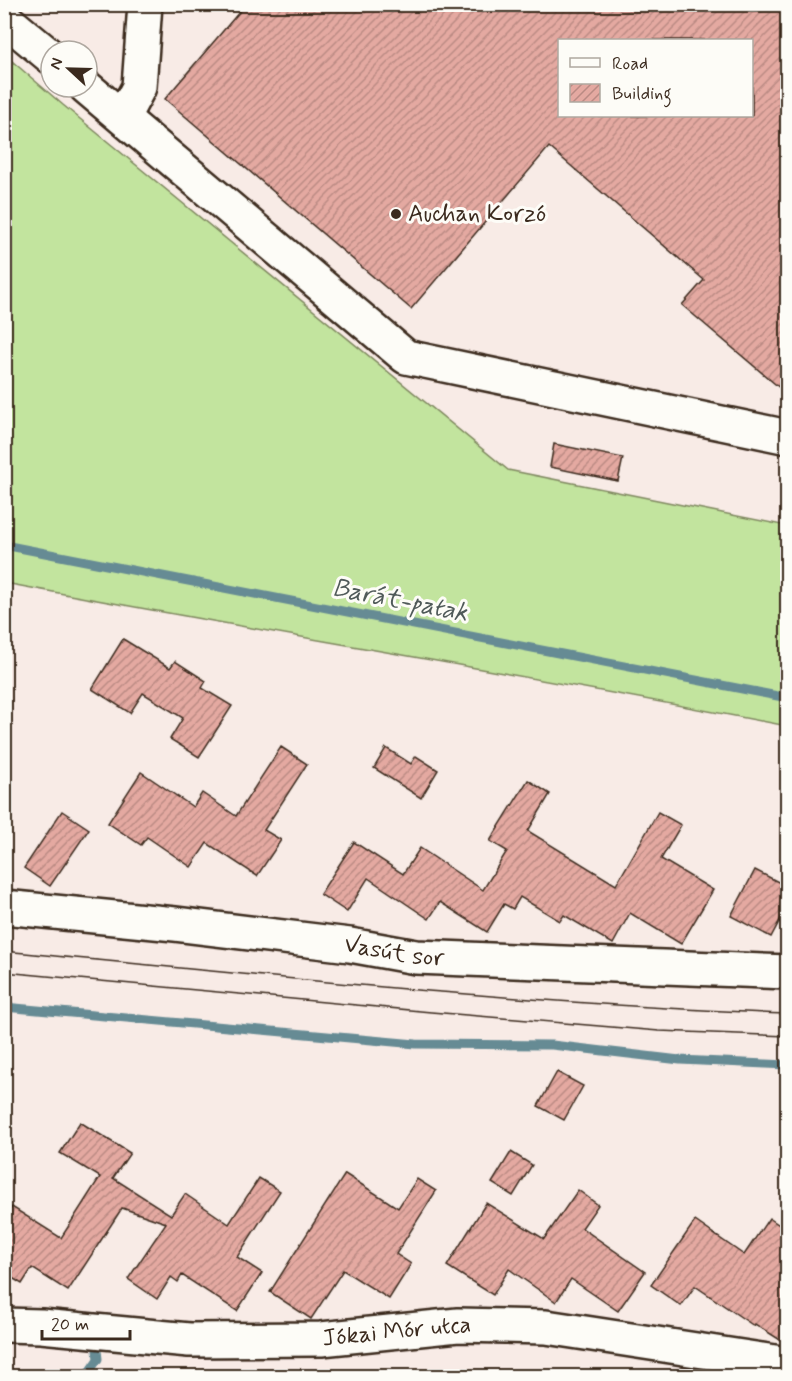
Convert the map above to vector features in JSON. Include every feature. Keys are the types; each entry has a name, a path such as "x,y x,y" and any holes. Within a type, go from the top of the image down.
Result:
{"street":[{"path":"123,117 139,87 146,4"},
{"path":"4,18 39,47"},
{"path":"99,98 406,357 788,437"},
{"name":"Vasút sor","path":"4,907 175,924 339,944 416,957 788,972"},
{"name":"Jókai Mór utca","path":"4,1325 40,1326 189,1340 321,1339 458,1326 546,1327 788,1364"}],"green space":[{"path":"5,55 39,84 39,99 56,99 508,470 787,526 787,726 592,689 5,583"}],"building":[{"name":"Auchan Korzó","path":"246,4 788,4 788,395 682,305 704,280 549,147 411,309 165,99"},
{"path":"554,444 623,458 618,481 550,467"},
{"path":"123,639 170,668 175,661 206,681 202,688 232,706 199,757 170,739 183,718 143,693 130,713 92,689"},
{"path":"281,747 307,764 264,830 281,840 257,876 207,843 191,867 147,837 141,845 108,823 141,772 193,807 202,793 236,816"},
{"path":"386,748 411,764 416,756 438,770 421,798 374,768"},
{"path":"528,780 550,794 528,831 616,885 658,812 681,825 661,859 713,890 681,944 630,913 613,944 564,915 560,921 520,897 513,909 504,904 487,932 440,902 429,919 368,878 347,912 320,894 354,842 403,874 420,848 483,890 507,851 490,841"},
{"path":"62,811 89,829 50,886 24,868"},
{"path":"755,870 788,887 788,905 771,937 731,916"},
{"path":"557,1072 583,1086 564,1120 538,1106"},
{"path":"80,1122 130,1153 113,1178 171,1215 185,1194 229,1224 259,1178 280,1191 237,1257 262,1273 237,1311 182,1275 178,1282 171,1277 157,1299 128,1279 166,1223 122,1208 68,1291 32,1268 22,1284 4,1273 4,1220 12,1207 61,1238 100,1177 60,1153"},
{"path":"511,1152 532,1165 513,1196 492,1183"},
{"path":"345,1174 398,1208 417,1179 436,1191 396,1254 411,1264 389,1299 343,1270 311,1319 270,1292"},
{"path":"578,1190 598,1205 582,1228 645,1272 618,1311 571,1279 556,1302 509,1269 493,1295 447,1266 486,1203 544,1239"},
{"path":"769,1218 788,1231 788,1345 755,1324 754,1326 695,1286 681,1306 651,1285 695,1221 744,1255"}],"waterway":[{"name":"Barát-patak","path":"4,545 788,698"},
{"path":"4,1007 416,1044 552,1045 680,1060 788,1065"},
{"path":"86,1376 98,1359 97,1350"}],"tram line":[{"path":"4,951 494,996 788,1014"},
{"path":"4,972 659,1031 788,1036"}],"place":[{"name":"Auchan Korzó","path":"396,214"}]}
